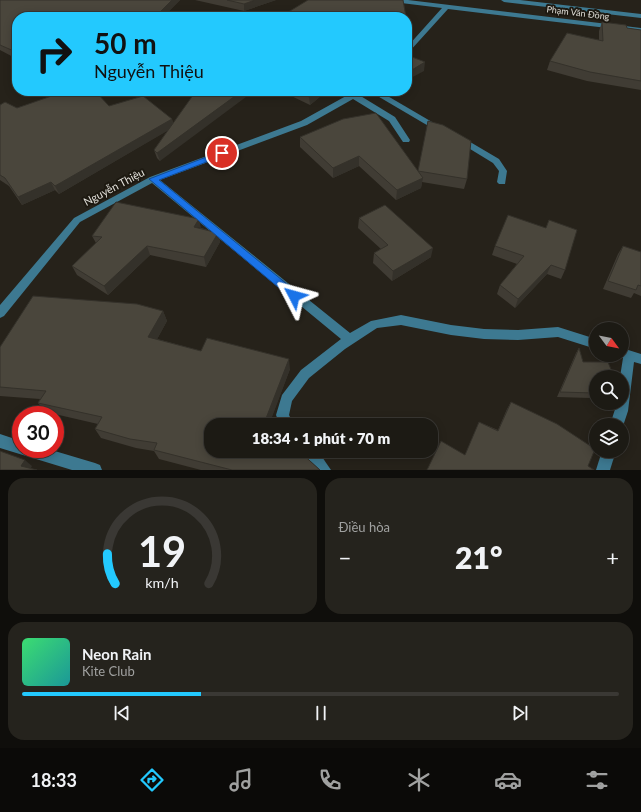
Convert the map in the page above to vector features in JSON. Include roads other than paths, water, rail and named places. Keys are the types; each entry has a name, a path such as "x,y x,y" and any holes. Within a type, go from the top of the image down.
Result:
{"street":[{"name":"Phạm Văn Đồng","path":"393,0 641,30"},
{"name":"Phạm Văn Đồng","path":"504,0 641,16"},
{"path":"412,44 446,7"},
{"path":"570,8 570,21"},
{"name":"Nguyễn Thiệu","path":"0,313 77,220 103,204 153,179 304,123 353,96"},
{"path":"362,96 392,119 406,140"},
{"path":"382,96 496,161 503,171 502,182"},
{"path":"153,179 349,339"},
{"path":"284,418 282,415 286,399 305,374 349,339 375,324 401,320 451,330 484,334 518,335 558,332 589,342"},
{"path":"620,418 622,411 631,355"},
{"path":"0,441 12,445"},
{"path":"56,458 95,470"},
{"path":"315,458 324,470"},
{"path":"603,470 607,458"}]}
